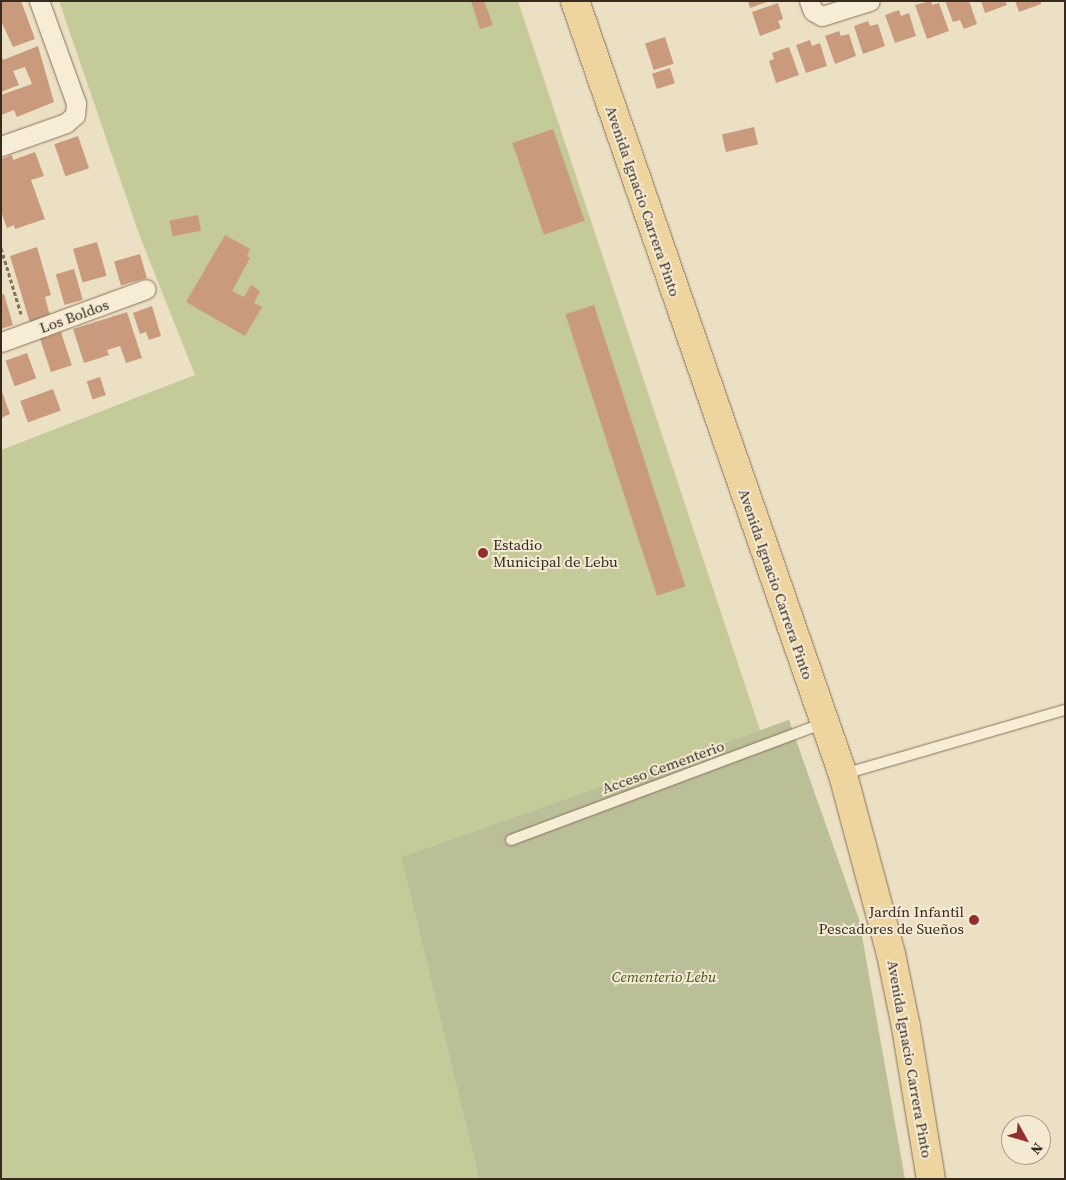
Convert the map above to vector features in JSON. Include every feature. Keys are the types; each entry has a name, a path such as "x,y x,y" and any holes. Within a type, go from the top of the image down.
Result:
{"main road":[{"name":"Avenida Ignacio Carrera Pinto","path":"575,1 843,774 891,954 906,1027 931,1179"}],"street":[{"path":"1,146 66,123 75,115 76,103 39,1"},
{"path":"813,8 828,15 870,1"},
{"name":"Los Boldos","path":"1,342 146,289"}],"lane":[{"path":"843,774 1065,710"},
{"name":"Acceso Cementerio","path":"511,840 826,723"}],"path":[{"path":"1,248 27,333"}],"green space":[{"path":"59,1 518,1 760,730 401,857 479,1179 1,1179 1,450 195,375 139,234"},
{"name":"Cementerio Lebu","path":"789,720 859,919 905,1179 479,1179 401,857"}],"building":[{"path":"1,1 21,1 35,39 13,47 1,21"},
{"path":"471,1 484,1 493,25 480,29"},
{"path":"748,1 767,1 767,2 750,8"},
{"path":"931,1 932,5 939,3 949,31 927,39 915,5"},
{"path":"945,1 969,1 977,24 964,29 960,20 953,22"},
{"path":"981,1 1005,1 1007,5 985,13"},
{"path":"1015,1 1041,1 1041,4 1019,12"},
{"path":"778,3 783,19 778,21 781,28 760,36 752,12"},
{"path":"899,10 901,16 909,13 916,36 895,43 885,15"},
{"path":"868,21 870,26 878,24 885,46 863,54 854,26"},
{"path":"839,31 841,36 849,34 856,56 835,64 825,36"},
{"path":"665,37 674,64 654,70 645,43"},
{"path":"810,40 812,46 820,43 827,66 806,73 796,45"},
{"path":"38,46 54,102 17,117 14,110 1,115 1,95 32,84 25,67 13,71 19,85 1,92 1,55 3,60"},
{"path":"789,47 799,75 776,83 769,61 774,59 772,53"},
{"path":"670,68 675,83 657,89 652,74"},
{"path":"754,127 758,145 726,152 722,134"},
{"path":"553,129 585,221 544,235 512,143"},
{"path":"78,136 89,168 65,176 54,144"},
{"path":"35,152 44,176 31,180 45,219 15,229 14,225 7,228 1,211 1,159 12,155 13,160"},
{"path":"198,215 201,231 173,236 170,221"},
{"path":"225,235 250,249 247,256 250,258 232,291 244,297 251,285 260,291 254,303 262,307 245,336 186,302"},
{"path":"97,242 107,276 83,283 73,249"},
{"path":"37,247 51,295 45,297 50,316 30,323 10,256"},
{"path":"140,254 147,278 121,285 114,261"},
{"path":"74,269 83,300 65,305 56,274"},
{"path":"4,294 13,325 1,329 1,295"},
{"path":"594,305 685,587 657,596 565,314"},
{"path":"152,306 161,336 149,340 146,332 140,334 133,313"},
{"path":"127,312 142,358 126,363 120,346 107,350 109,355 84,363 73,329"},
{"path":"61,332 72,365 51,372 40,339"},
{"path":"27,353 36,378 15,386 5,361"},
{"path":"100,377 106,395 93,399 87,381"},
{"path":"1,389 10,414 1,418"},
{"path":"53,389 61,411 28,423 20,401"}],"place":[{"name":"Estadio Municipal de Lebu","path":"483,553"},
{"name":"Jardín Infantil Pescadores de Sueños","path":"974,920"}]}
